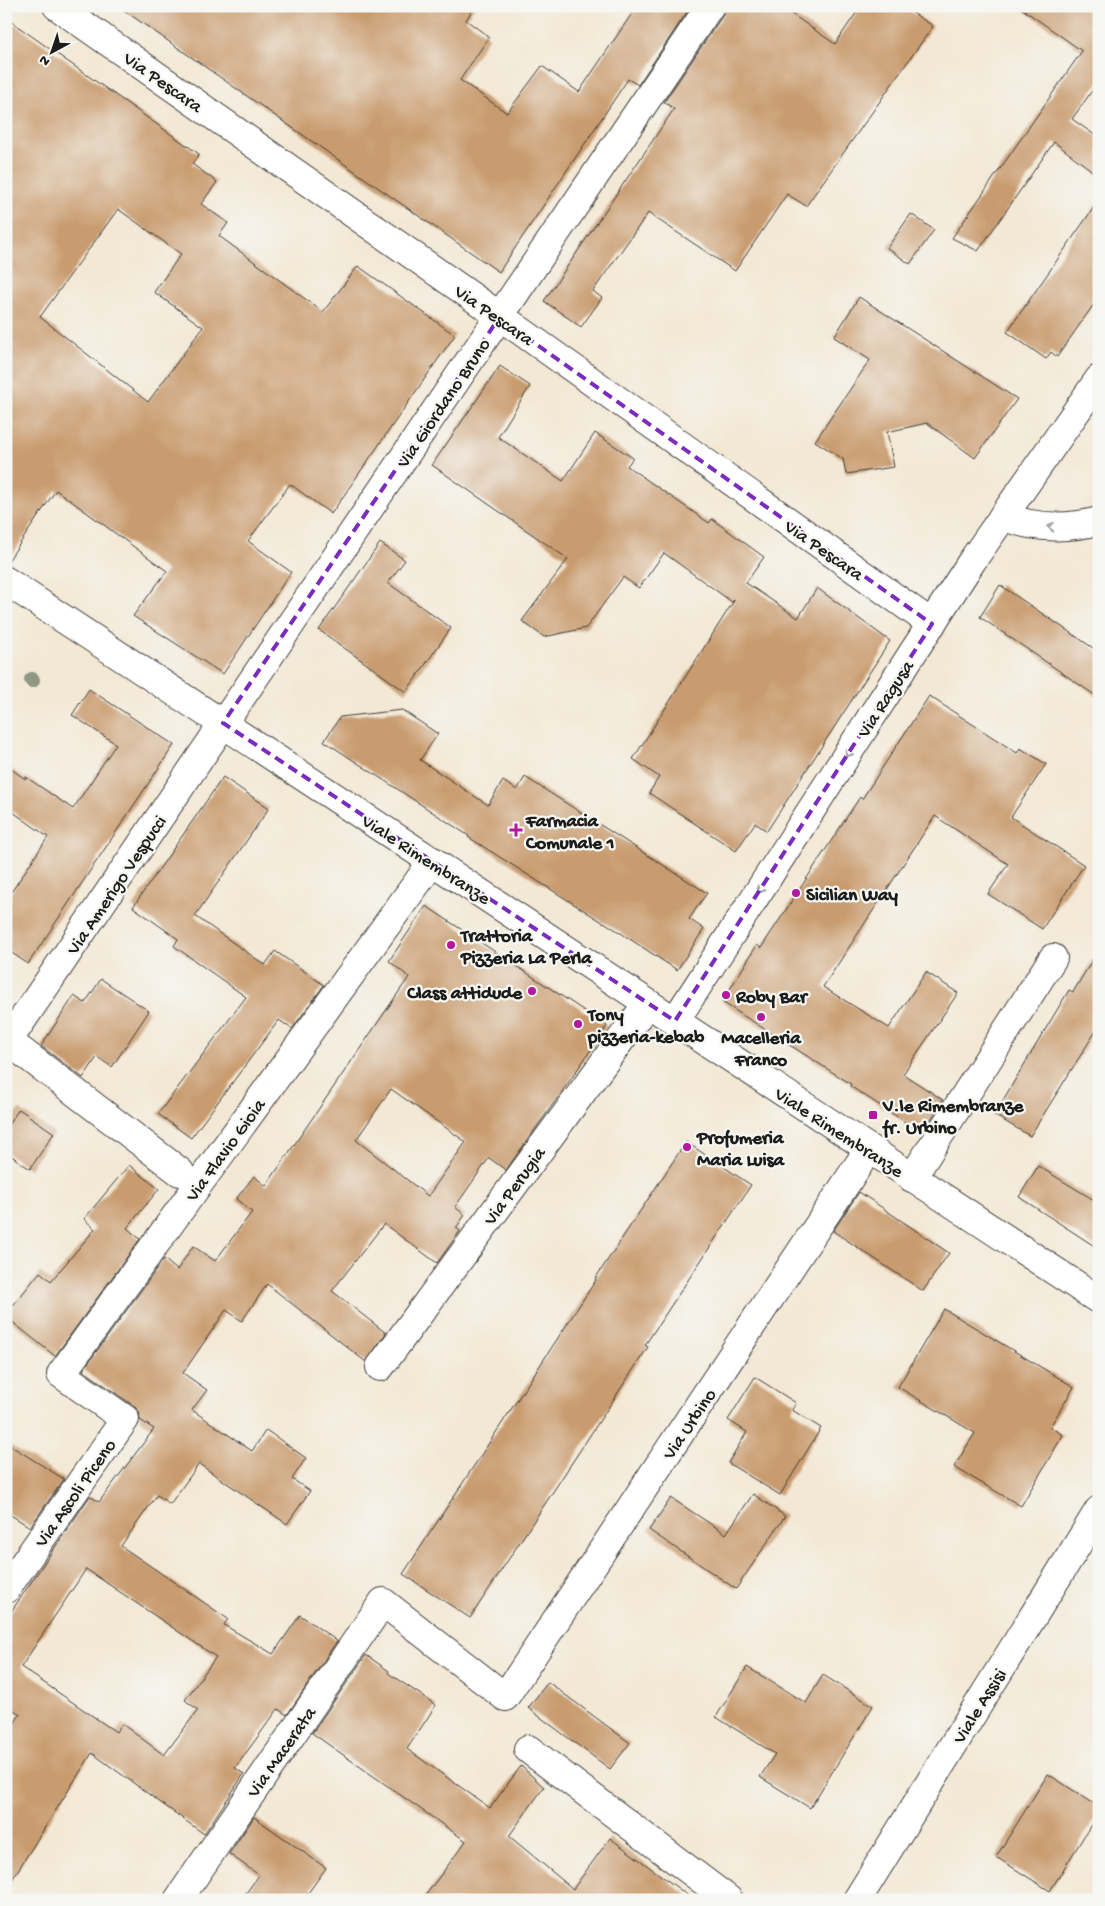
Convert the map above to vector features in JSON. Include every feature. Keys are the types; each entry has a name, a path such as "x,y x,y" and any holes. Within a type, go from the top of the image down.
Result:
{"street":[{"name":"Via Pescara","path":"57,6 932,624"},
{"name":"Via Giordano Bruno","path":"223,723 710,6"},
{"name":"Via Ragusa","path":"675,1022 1003,516 1099,379"},
{"path":"1003,516 1026,524 1048,527 1076,526 1099,521"},
{"name":"Viale Rimembranze","path":"6,581 1099,1300"},
{"name":"Via Amerigo Vespucci","path":"7,1042 223,723"},
{"name":"Via Flavio Gioia","path":"124,1419 61,1374 433,861"},
{"path":"912,1178 1053,958"},
{"name":"Via Perugia","path":"380,1366 647,1004"},
{"path":"7,1042 180,1172"},
{"name":"Via Urbino","path":"382,1602 505,1697 870,1149"},
{"name":"Via Ascoli Piceno","path":"6,1589 124,1419"},
{"name":"Viale Assisi","path":"857,1900 1099,1510"},
{"name":"Via Macerata","path":"178,1900 382,1602"},
{"path":"528,1749 728,1900"}],"highlighted area":[{"path":"499,318 932,624 675,1021 223,723"}],"building":[{"path":"118,6 475,6 466,20 489,37 460,80 507,113 542,66 579,92 637,6 691,6 638,85 628,79 499,272"},
{"path":"725,6 780,6 835,44 861,6 902,6 933,26 806,206 787,194 735,271 648,213 593,291 602,298 581,327 544,301 674,109 664,102 723,15"},
{"path":"1018,6 1099,6 1099,81 1072,119 1099,138 1099,176 1054,142 978,251 952,238 1082,51"},
{"path":"6,18 199,154 192,164 217,182 201,204 228,223 219,236 323,312 358,266 455,335 331,514 290,484 248,541 291,572 223,674 133,616 167,571 56,490 6,564","holes":["118,209 181,254 154,292 203,327 148,402 40,317"]},
{"path":"1099,200 1099,297 1057,357 1051,352 1046,359 1007,332"},
{"path":"911,214 934,230 910,264 887,248"},
{"path":"859,297 1017,399 975,458 927,423 887,432 894,467 846,474 843,459 815,441 870,360 834,337"},
{"path":"500,366 530,386 498,437 563,481 595,433 633,458 627,466 709,523 712,519 764,557 746,583 798,618 817,588 890,641 767,831 755,823 736,851 649,793 659,777 633,759 735,599 732,602 664,553 639,588 623,577 586,628 544,637 522,621 568,559 432,465"},
{"path":"380,543 405,560 388,583 451,628 406,692 319,630"},
{"path":"1000,585 1099,652 1099,698 980,617"},
{"path":"89,689 174,745 28,964 6,949 6,900 48,837 6,807 6,765 73,809 116,744 72,715"},
{"path":"929,696 1017,753 1020,748 1046,764 1011,817 1084,865 1042,929 988,894 1008,864 935,816 823,987 889,1028 926,972 958,993 903,1074 943,1100 922,1133 850,1086 851,1084 722,1002 757,945 761,948"},
{"path":"402,710 438,734 420,760 488,805 503,781 517,790 525,777 707,893 689,919 704,929 677,970 468,837 324,741 340,717"},
{"path":"223,777 269,808 195,916 265,965 275,951 324,985 292,1029 279,1020 191,1138 158,1114 246,997 174,946 178,939 133,907"},
{"path":"426,906 607,1026 506,1170 489,1158 455,1207 465,1215 456,1228 460,1231 437,1263 384,1224 332,1291 386,1333 366,1362 267,1284 242,1321 226,1310 183,1373 207,1390 192,1410 252,1451 266,1430 306,1458 292,1479 310,1491 287,1524 199,1464 170,1504 157,1495 121,1546 228,1619 224,1625 273,1654 300,1615 337,1641 287,1715 278,1709 235,1768 244,1774 204,1834 92,1753 6,1889 6,1737 20,1714 6,1705 6,1619 90,1496 99,1502 154,1429 140,1420 139,1412 134,1406 83,1370 164,1259 177,1270 193,1246 215,1261 252,1212 236,1199 254,1176 266,1186 409,977 389,961","holes":["391,1089 466,1142 428,1196 356,1140","86,1569 216,1657 185,1700 198,1710 164,1755 122,1724 116,1732 21,1667"]},
{"path":"1099,949 1099,1026 1030,1136 994,1115 1069,990 1073,992"},
{"path":"101,979 149,1011 112,1067 97,1057 83,1078 41,1046 74,996 85,1003"},
{"path":"19,1109 54,1133 30,1169 6,1152 6,1128"},
{"path":"686,1142 751,1185 645,1345 648,1347 470,1618 403,1574"},
{"path":"129,1165 159,1189 127,1228 140,1239 55,1356 6,1317 6,1314 40,1272 51,1281 95,1229 84,1219"},
{"path":"1038,1166 1099,1203 1099,1249 1019,1197"},
{"path":"859,1192 949,1253 923,1291 833,1231"},
{"path":"944,1309 1074,1387 1050,1427 1063,1435 1021,1506 954,1467 975,1433 898,1387"},
{"path":"755,1377 796,1403 792,1410 821,1428 780,1495 728,1463 747,1432 728,1420"},
{"path":"6,1443 64,1479 30,1527 6,1512"},
{"path":"753,1494 785,1516 736,1589 649,1530 671,1498 726,1534"},
{"path":"366,1655 389,1671 388,1673 436,1705 407,1749 490,1808 521,1766 544,1787 509,1836 573,1889 610,1838 694,1900 422,1900 466,1841 312,1733"},
{"path":"747,1667 806,1703 823,1675 873,1706 810,1808 760,1777 775,1754 716,1717"},
{"path":"548,1682 630,1743 610,1769 528,1708"},
{"path":"1048,1774 1099,1807 1099,1812 1050,1891 996,1857"},
{"path":"254,1817 326,1868 303,1900 241,1900 259,1875 229,1854"}],"place":[{"name":"Farmacia Comunale 1","path":"516,830"},
{"name":"Sicilian Way","path":"796,893"},
{"name":"Trattoria Pizzeria La Perla","path":"451,945"},
{"name":"Class attidude","path":"532,991"},
{"name":"Roby Bar","path":"726,995"},
{"name":"Macelleria Franco","path":"761,1017"},
{"name":"Tony pizzeria-kebab","path":"578,1024"},
{"name":"V.le Rimembranze fr. Urbino","path":"873,1115"},
{"name":"Profumeria Maria Luisa","path":"687,1147"}]}
